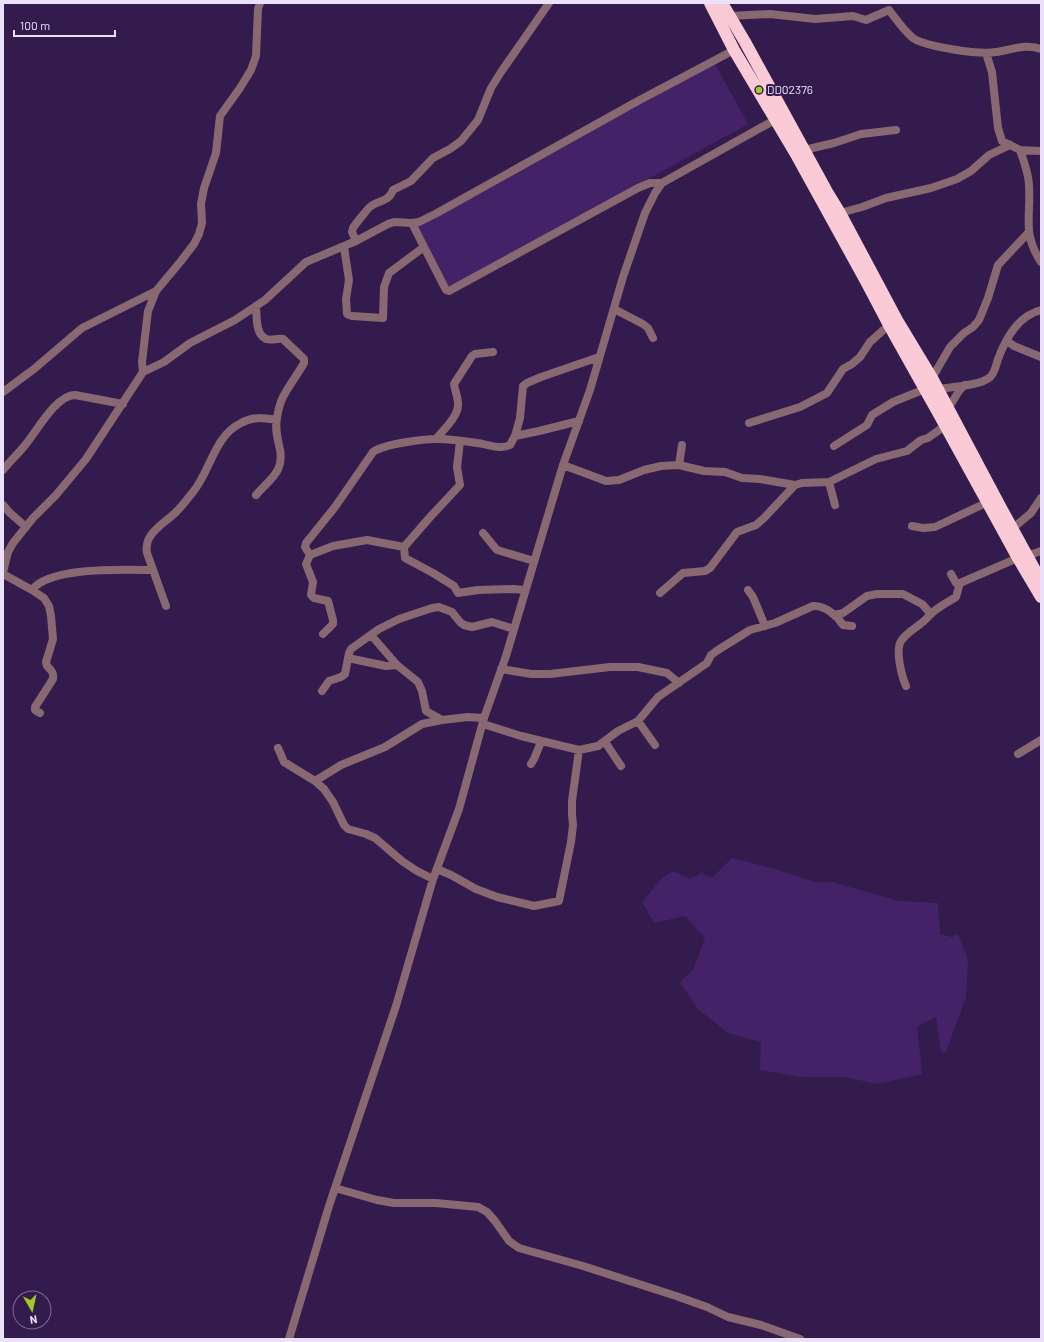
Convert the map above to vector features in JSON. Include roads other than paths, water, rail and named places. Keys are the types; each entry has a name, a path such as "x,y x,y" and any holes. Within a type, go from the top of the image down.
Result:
{"highway":[{"path":"710,3 734,50 804,150 840,213 897,320 935,384 1012,529 1041,597"},
{"path":"722,3 745,42 780,117 889,325 988,502 1023,557 1041,581"}],"street":[{"path":"143,372 142,362 145,325 148,310 156,291 194,244 199,234 202,223 201,204 204,188 216,153 220,116 251,70 256,56 258,9 260,3"},
{"path":"356,241 352,228 369,207 386,200 391,196 393,190 411,181 436,156 450,150 461,141 478,120 491,88 501,72 549,3"},
{"path":"729,16 770,14 815,19 853,16 866,20 889,10 912,37 918,41 955,50 986,53 1024,46 1032,46 1041,50"},
{"path":"40,713 35,710 35,707 54,675 52,670 47,666 46,662 53,639 53,628 49,606 44,598 3,573 8,552 13,542 33,518 56,495 86,459 143,372 164,362 190,343 234,320 256,306 273,294 306,262 344,247 388,224 398,222 419,222 636,102 734,50"},
{"path":"986,53 992,72 1000,136 1002,141 1020,150 1041,151"},
{"path":"412,223 446,290 449,291 638,188 662,182 780,117"},
{"path":"804,150 834,143 861,134 896,130"},
{"path":"840,213 886,198 931,188 957,179 971,171 989,155 1010,145"},
{"path":"1020,150 1028,177 1028,232 1030,243 1041,262"},
{"path":"289,1339 335,1188 396,1006 433,879 459,809 483,721 514,629 563,465 580,421 645,213 662,182"},
{"path":"1028,232 998,265 988,298 979,320 950,347 935,384 965,385 990,377 1015,326 1033,312 1041,310"},
{"path":"344,247 349,280 346,299 347,314 352,316 380,318 383,318 384,287 389,273 424,247"},
{"path":"3,392 34,369 82,328 156,291"},
{"path":"256,306 258,328 263,337 267,339 283,339 304,359 304,363 282,398 276,420 276,436 281,458 279,469 273,479 256,495"},
{"path":"614,309 643,324 648,328 652,338"},
{"path":"750,423 800,407 827,393 843,369 860,357 870,342 889,325"},
{"path":"1007,340 1014,346 1041,356"},
{"path":"436,439 450,422 458,408 454,384 472,356 475,354 493,352"},
{"path":"310,555 305,547 306,543 335,507 373,452 381,448 436,439 507,447 511,444 515,436 520,418 522,391 527,383 599,357"},
{"path":"948,409 959,391 965,385"},
{"path":"834,446 867,424 872,415 894,402 925,389"},
{"path":"3,470 26,445 46,417 64,398 75,395 123,404"},
{"path":"166,606 147,553 147,541 156,529 177,511 194,491 203,478 216,448 225,436 240,423 253,418 276,420"},
{"path":"515,436 580,421"},
{"path":"563,465 606,481 620,480 644,470 661,466 679,465 704,471 725,472 742,478 765,479 795,485 802,483 829,482 876,459 907,451 921,440 928,438 946,425"},
{"path":"460,441 457,467 460,485 404,547 405,558 454,586 458,593 478,590 525,590"},
{"path":"679,465 682,445"},
{"path":"829,482 835,505"},
{"path":"660,593 683,573 710,568 737,532 756,525 795,485"},
{"path":"1012,529 1031,513 1041,498"},
{"path":"912,526 924,528 935,527 988,502"},
{"path":"3,505 26,527"},
{"path":"483,533 497,550 534,561"},
{"path":"323,634 332,624 333,620 328,601 312,597 314,582 306,564 310,555 333,546 367,540 404,547"},
{"path":"950,574 956,582 960,583 1041,551"},
{"path":"32,590 43,580 66,574 108,570 153,570"},
{"path":"906,686 903,680 900,661 901,640 925,621 931,614 956,597 960,583"},
{"path":"748,590 753,597 765,626"},
{"path":"834,615 843,613 868,596 877,594 903,594 922,604 931,614"},
{"path":"315,781 341,765 385,747 422,724 442,720 468,717 541,742 579,750 598,746 618,731 638,721 658,697 707,663 711,655 750,630 765,626 813,606 819,605 834,615 843,625 852,626"},
{"path":"322,692 329,681 345,674 351,649 379,629 399,619 427,610 439,608 452,612 464,625 472,627 492,622 514,629"},
{"path":"371,635 397,665 418,682 422,691 426,710 442,720"},
{"path":"348,658 386,666 397,665"},
{"path":"501,669 531,674 550,674 610,667 638,667 667,673 679,682"},
{"path":"638,721 655,745"},
{"path":"1018,754 1041,740"},
{"path":"531,764 541,742"},
{"path":"605,742 621,766"},
{"path":"278,748 284,762 315,781 324,789 344,825 348,828 375,838 402,861 433,879"},
{"path":"437,869 451,875 476,890 497,897 534,906 559,901 571,842 573,825 572,801 579,750"},
{"path":"335,1188 377,1200 394,1203 436,1203 478,1207 487,1212 509,1241 519,1248 583,1266 689,1300 728,1317 761,1325 800,1339"}],"place":[{"name":"DD02376","path":"759,90"}]}
